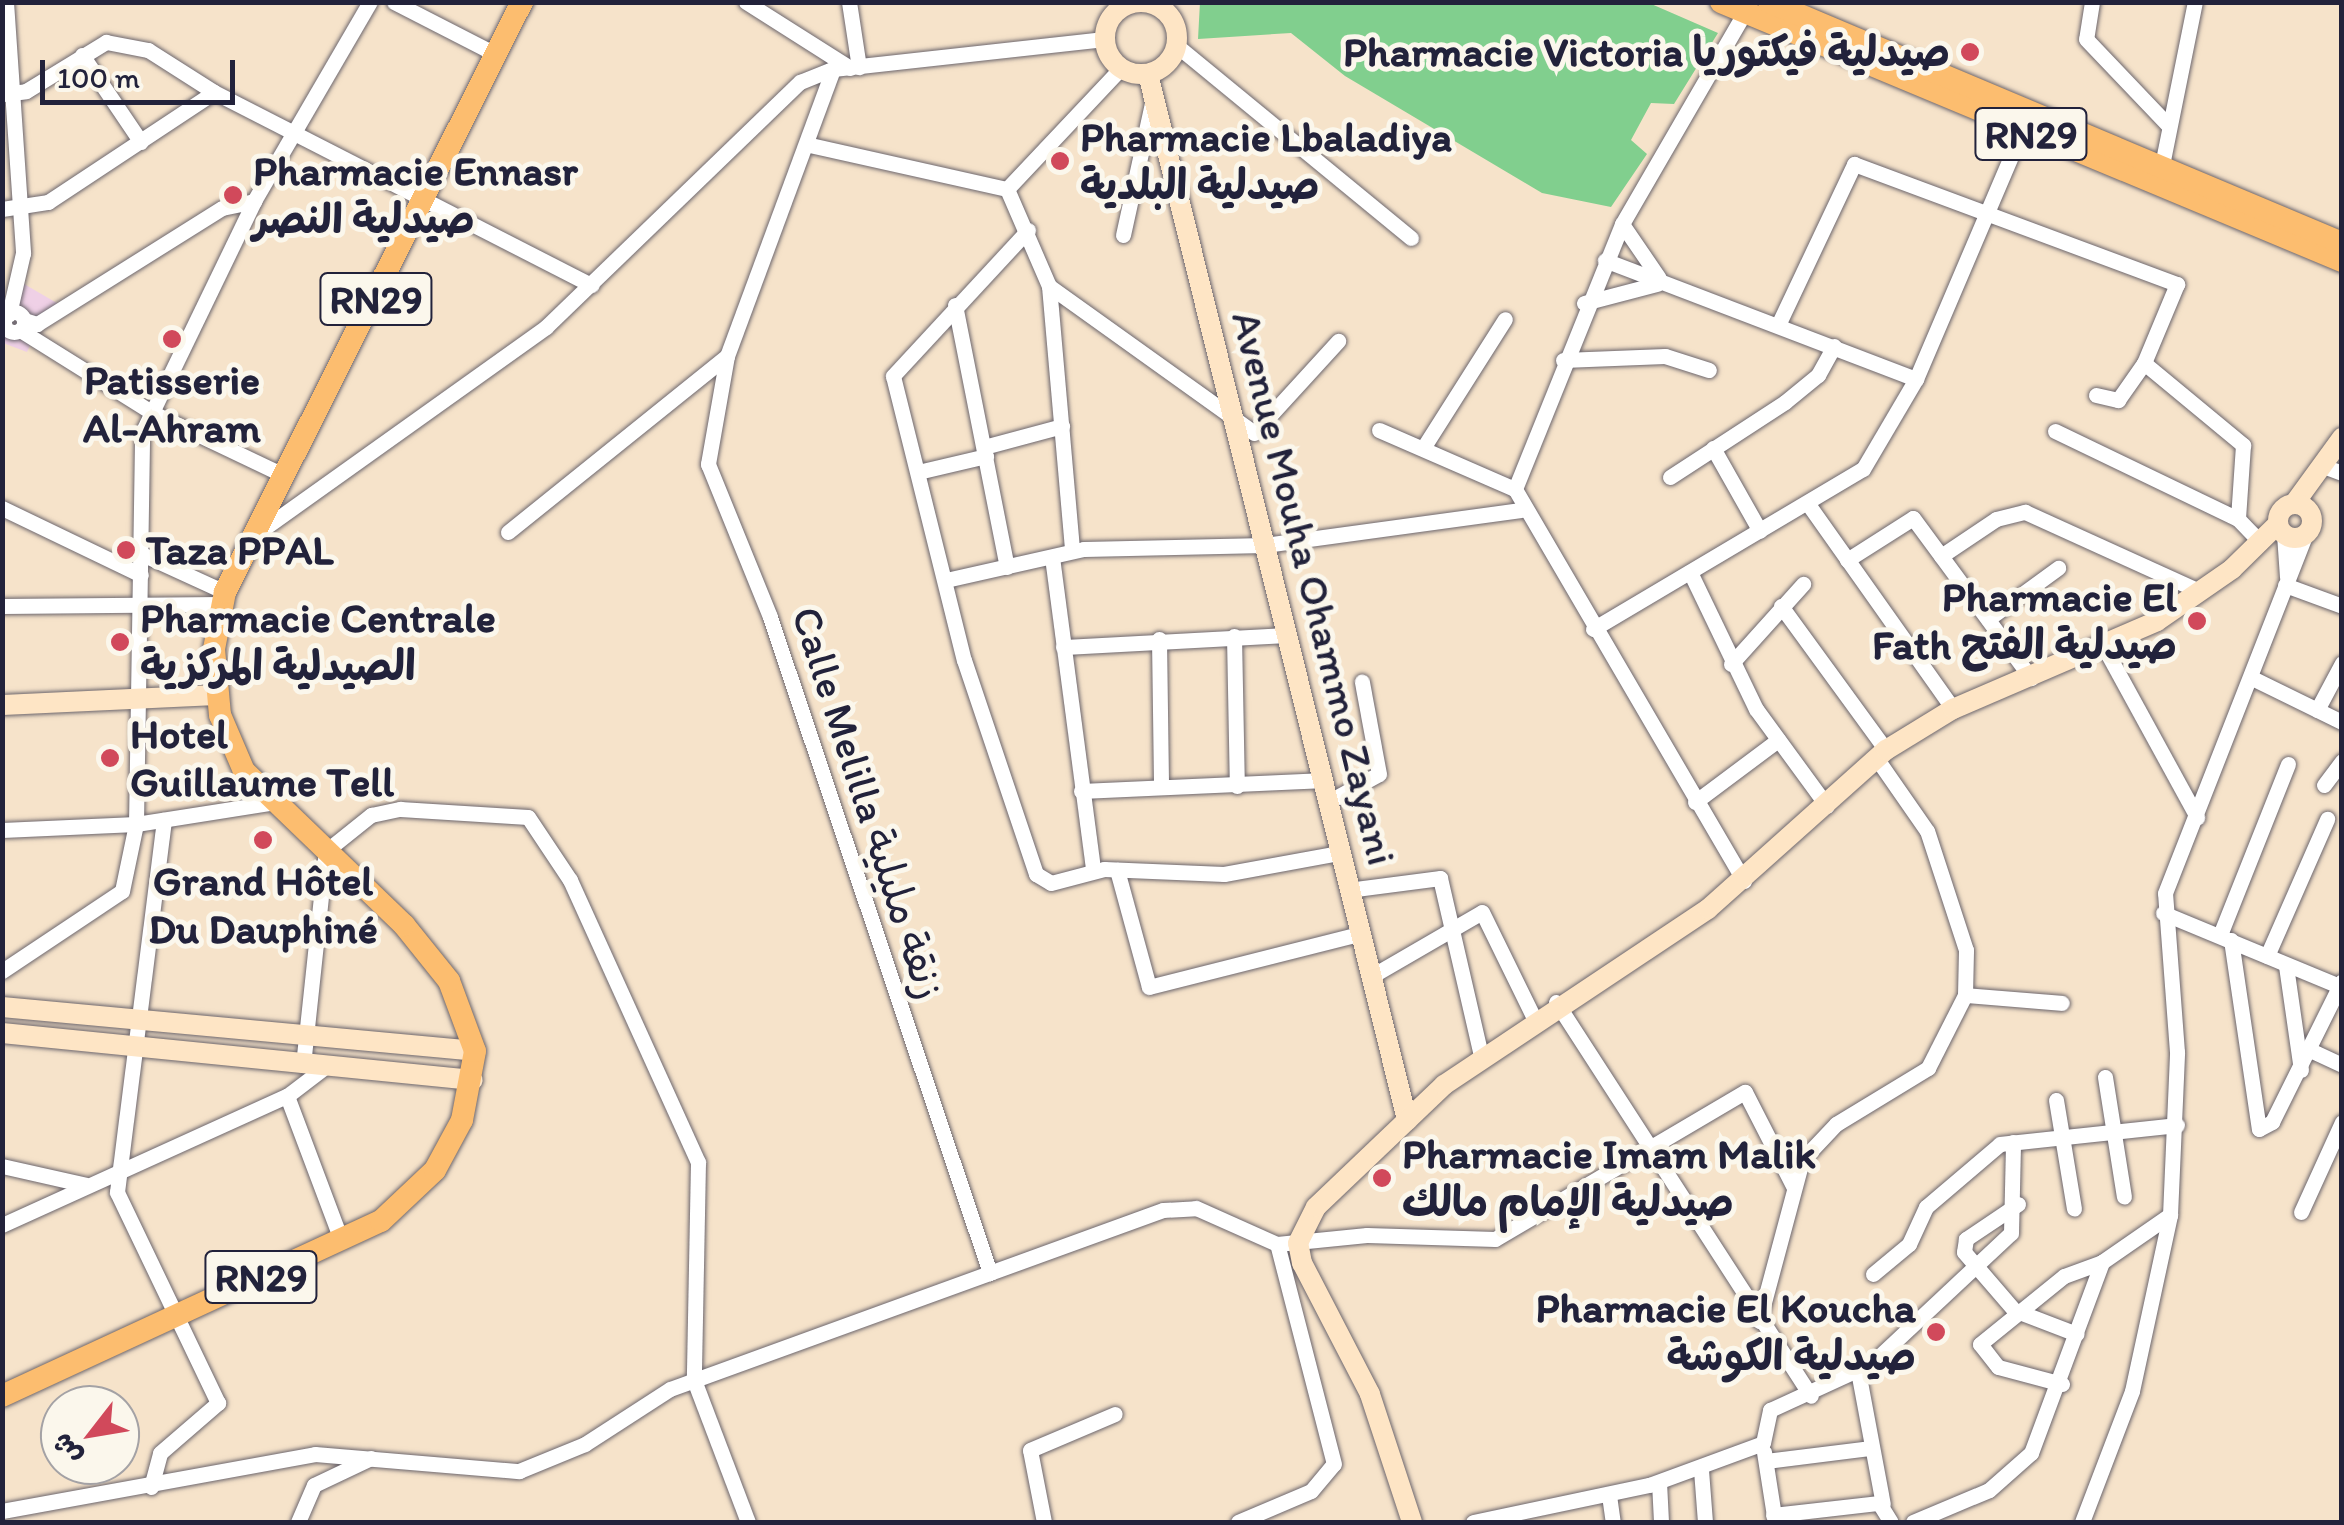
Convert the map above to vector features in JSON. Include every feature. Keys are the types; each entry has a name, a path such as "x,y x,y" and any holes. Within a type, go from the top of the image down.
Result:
{"main road":[{"name":"RN29","path":"2,1396 341,1240 410,1198 453,1142 471,1090 475,1051 471,1024 428,950 326,851 270,803 234,754 216,695 224,598 522,2"},
{"name":"RN29","path":"1721,2 2022,130 2161,174 2342,243"},
{"name":"RN29","path":"1769,2 1801,9 2342,261"}],"street":[{"path":"6,2 7,96 20,214 21,275 12,325"},
{"path":"122,890 136,824 144,555 140,457 151,412 254,201 370,2"},
{"path":"394,2 497,55"},
{"path":"746,2 847,68"},
{"path":"847,68 849,2"},
{"path":"2092,2 2086,40 2168,124"},
{"path":"2161,174 2195,2"},
{"path":"1104,40 1122,4 1158,7 1176,45 1410,238"},
{"path":"1801,9 1808,39"},
{"path":"1744,881 1521,510 1515,489 1584,303 1622,224 1745,12"},
{"path":"256,534 412,430 591,285 773,103 847,68 1104,40"},
{"path":"1104,40 1120,68 1148,74 1176,45"},
{"path":"7,96 106,42 135,44 214,92 591,285"},
{"path":"82,55 141,142"},
{"name":"Calle Melilla زنقة مليلية","path":"847,68 810,145 726,356 706,456 770,617 990,1273"},
{"path":"1007,190 1120,68"},
{"name":"Avenue Mouha Ohammo Zayani","path":"1148,74 1284,636 1407,1120"},
{"path":"2,210 20,214 141,142 214,92"},
{"path":"1123,235 1153,99"},
{"path":"1593,629 1863,469 1916,379 2022,130"},
{"path":"810,145 1007,190 1028,230 1048,286 1072,550"},
{"path":"1779,323 1850,166 1988,209 2178,284 2144,363 2124,396 2096,395"},
{"path":"12,325 37,324 222,208 254,201"},
{"path":"1622,224 1665,284"},
{"path":"1028,230 893,370 990,748 1036,874 1051,882 1092,870 1224,874 1338,853"},
{"path":"1605,260 1779,323 1916,379"},
{"path":"1584,303 1665,284"},
{"path":"1048,286 1234,424 1254,433 1338,341"},
{"path":"955,306 1007,567"},
{"path":"1425,445 1505,319"},
{"path":"12,325 151,412 283,474"},
{"path":"1670,477 1818,375 1834,346"},
{"path":"508,532 726,356"},
{"path":"1562,360 1664,356 1709,370"},
{"path":"2144,363 2243,445 2238,520"},
{"path":"918,472 1062,426"},
{"path":"1379,430 1425,445 1515,489"},
{"path":"2055,431 2238,520 2261,543"},
{"path":"1287,1244 1316,1207 1481,1056 1556,1002 1744,881 1882,755 1953,709 2104,648 2201,592 2302,509 2327,472 2342,438"},
{"path":"1714,448 1760,531"},
{"path":"1808,504 1953,709"},
{"path":"2,508 141,575"},
{"path":"2082,1522 2132,1391 2170,1215 2177,1125 2163,913 2305,535 2302,509"},
{"path":"946,580 1072,550 1265,545 1521,510"},
{"path":"1941,556 1996,519 2025,512 2201,592"},
{"path":"1847,560 1909,516 2031,678"},
{"path":"2281,529 2305,535"},
{"path":"2281,529 2286,581"},
{"path":"144,555 224,598"},
{"path":"1052,556 1092,870"},
{"path":"1988,619 2058,568"},
{"path":"1690,572 1731,664 1778,740 1827,806"},
{"path":"2286,581 2342,606"},
{"path":"1731,664 1803,584"},
{"path":"2,606 224,598"},
{"path":"1759,1321 1793,1186 1814,1141 1928,1068 1965,995 1966,950 1927,831 1882,755 1781,606"},
{"path":"1234,636 1237,786"},
{"path":"1063,647 1158,639 1284,636"},
{"path":"1158,639 1161,786"},
{"path":"2104,648 2197,816"},
{"path":"2317,710 2342,663"},
{"path":"2252,678 2342,722"},
{"path":"1326,803 1378,776 1362,682"},
{"path":"2,705 216,695"},
{"path":"1695,802 1778,740"},
{"path":"2324,785 2342,762"},
{"path":"2163,913 2226,937 2286,966 2340,984 2268,1127 2252,1124 2226,937 2288,764"},
{"path":"1081,791 1320,780"},
{"path":"2,830 136,824 270,803"},
{"path":"302,1064 326,851 371,815 400,808 507,810 545,835 698,1162 694,1380 748,1522"},
{"path":"2267,956 2327,818"},
{"path":"151,1487 160,1453 218,1403 120,1205 120,1172 143,1020 164,820"},
{"path":"1117,870 1148,987 1359,934"},
{"path":"1348,890 1434,874 1454,928 1481,1056"},
{"path":"2,971 122,890 155,892"},
{"path":"1370,977 1484,913 1534,1018"},
{"path":"2286,966 2300,1070"},
{"path":"1965,995 2062,1002"},
{"path":"1556,1002 1654,1148 1759,1321 1810,1396"},
{"path":"2,1007 475,1051"},
{"path":"2,1033 302,1064 471,1090"},
{"path":"2310,1050 2342,1065"},
{"path":"2,1225 287,1096 325,1068"},
{"path":"2106,1078 2124,1197"},
{"path":"2,1512 315,1454 519,1471 557,1460 694,1380 1183,1207 1287,1244 1393,1234 1483,1243 1654,1148 1745,1092 1793,1186"},
{"path":"287,1096 341,1240"},
{"path":"2056,1100 2074,1208"},
{"path":"2301,1212 2342,1122"},
{"path":"1873,1274 1909,1244 1926,1207 1988,1151 2014,1142 2116,1138 2177,1125"},
{"path":"1883,1504 1840,1515 1774,1518 1763,1443 1766,1415 1858,1370 2011,1234 2018,1204 2014,1142"},
{"path":"2,1166 86,1184"},
{"path":"2018,1204 1966,1239 1974,1264 2014,1310 2076,1334"},
{"path":"2062,1384 1998,1368 1980,1344 2014,1310 2102,1262 2170,1215"},
{"path":"1238,1522 1311,1492 1334,1464 1287,1244"},
{"path":"1287,1244 1370,1394 1412,1522"},
{"path":"1913,1522 2007,1478 2042,1436 2102,1262"},
{"path":"1858,1370 1883,1504 1891,1522"},
{"path":"1044,1522 1030,1450 1115,1414"},
{"path":"1473,1522 1609,1496 1701,1470 1763,1443"},
{"path":"1766,1461 1871,1448"},
{"path":"298,1522 314,1484 315,1454"},
{"path":"314,1484 374,1457"},
{"path":"1701,1470 1705,1522"},
{"path":"1660,1482 1662,1522"},
{"path":"1609,1496 1613,1522"}],"shaded area":[{"path":"19,281 62,306 42,319 27,352 3,343"}],"green space":[{"path":"1200,2 1649,3 1718,33 1674,104 1651,103 1631,140 1647,154 1611,207 1542,193 1345,76 1291,33 1198,39"}],"place":[{"name":"Pharmacie Victoria صيدلية فيكتوريا","path":"1970,52"},
{"name":"Pharmacie Lbaladiya صيدلية البلدية","path":"1060,161"},
{"name":"Pharmacie Ennasr صيدلية النصر","path":"233,195"},
{"name":"Patisserie Al-Ahram","path":"172,339"},
{"name":"Taza PPAL","path":"126,550"},
{"name":"Pharmacie El Fath صيدلية الفتح","path":"2197,621"},
{"name":"Pharmacie Centrale الصيدلية المركزية","path":"120,642"},
{"name":"Hotel Guillaume Tell","path":"110,758"},
{"name":"Grand Hôtel Du Dauphiné","path":"263,840"},
{"name":"Pharmacie Imam Malik صيدلية الإمام مالك","path":"1382,1178"},
{"name":"Pharmacie El Koucha صيدلية الكوشة","path":"1936,1332"}]}
